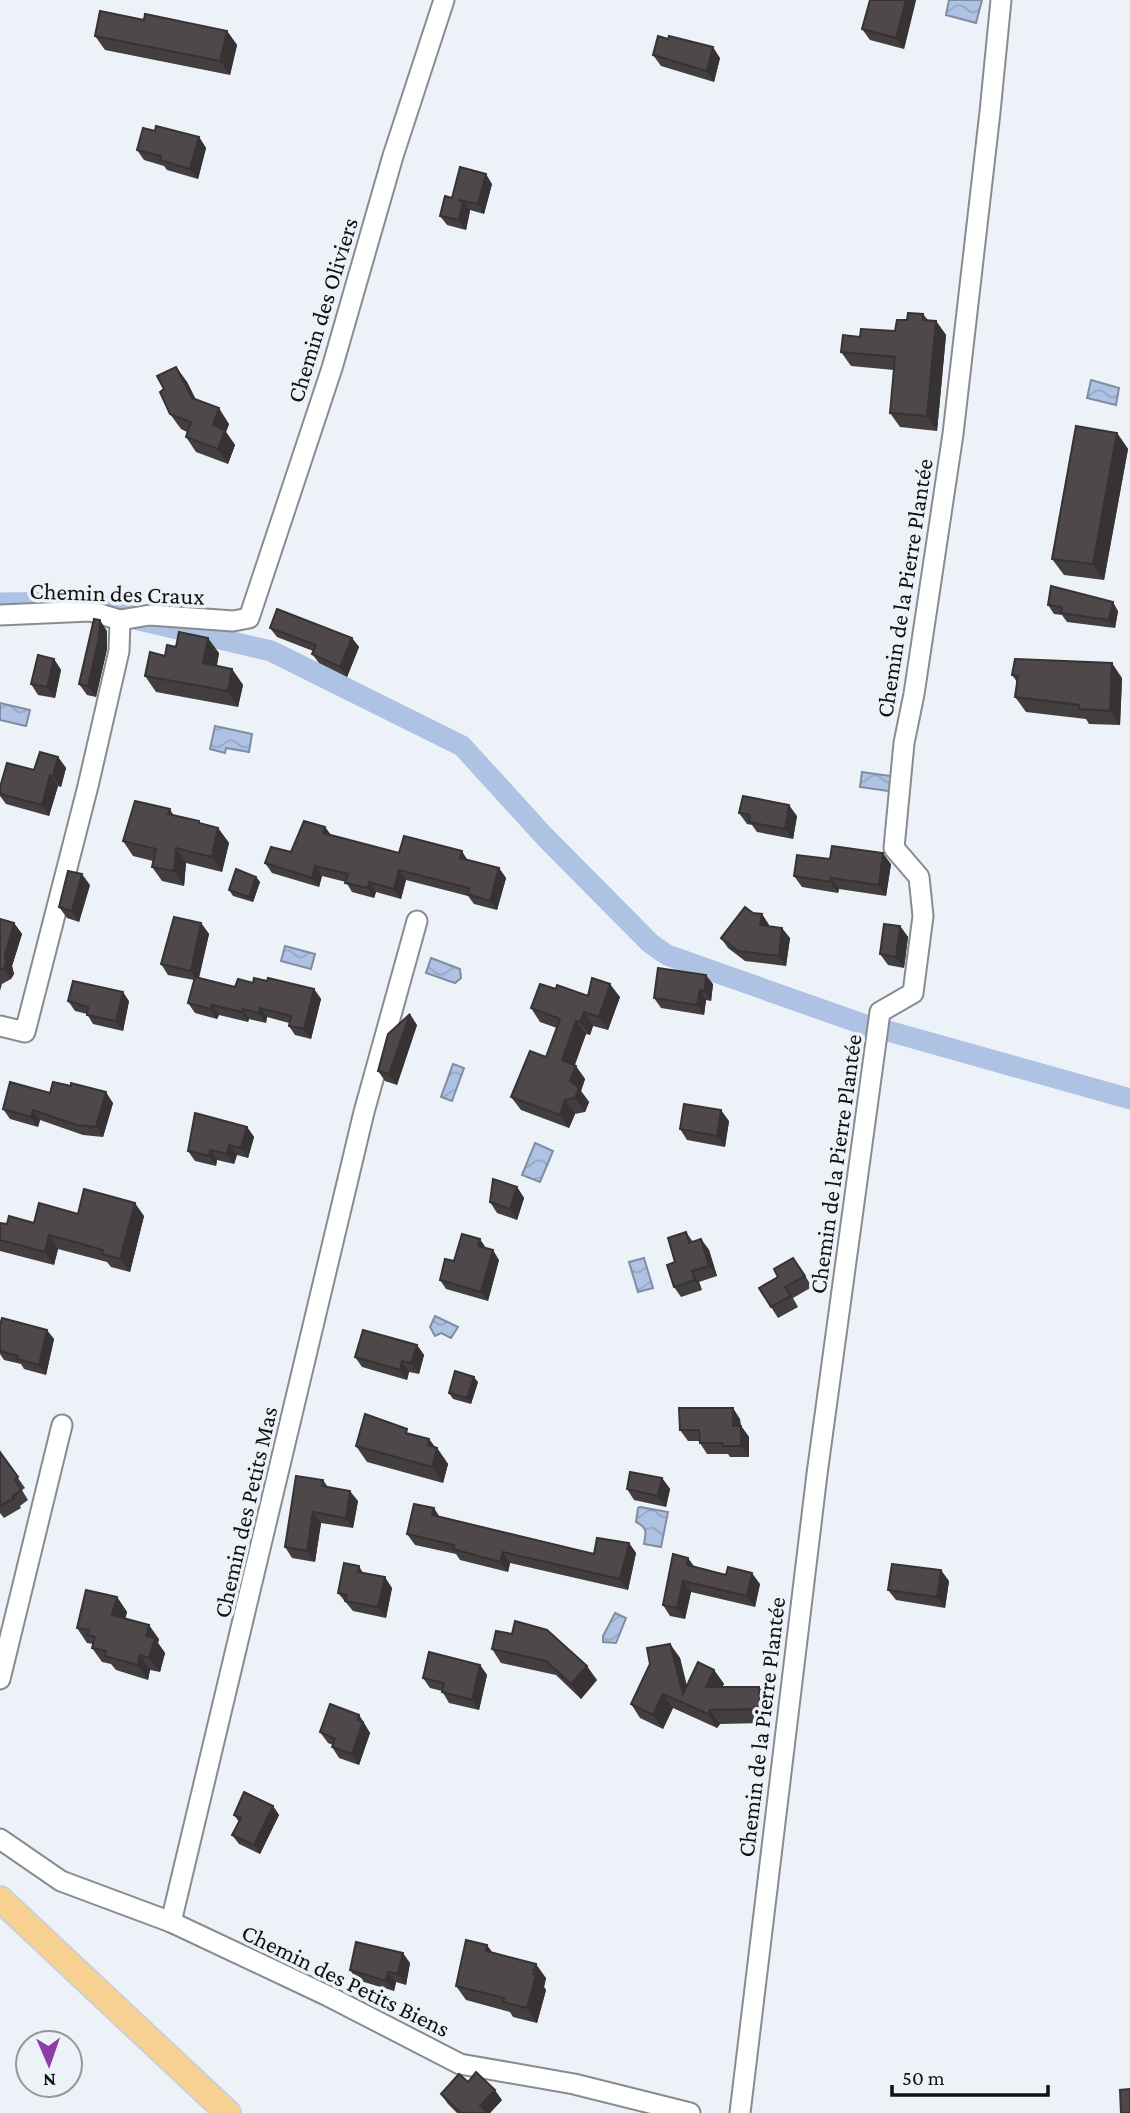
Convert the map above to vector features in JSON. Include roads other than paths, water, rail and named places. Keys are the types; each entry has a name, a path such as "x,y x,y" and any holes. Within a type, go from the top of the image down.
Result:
{"main road":[{"path":"0,1899 228,2113"}],"street":[{"name":"Chemin des Oliviers","path":"233,621 249,618 271,556 331,368 393,156 444,0"},
{"name":"Chemin de la Pierre Plantée","path":"740,2113 815,1488 880,1012 913,993 920,942 923,916 919,877 894,848 905,743 953,434 1001,0"},
{"name":"Chemin des Craux","path":"0,615 90,611 120,620 150,615 233,621"},
{"path":"0,1026 25,1032 88,786 119,650 120,620"},
{"name":"Chemin des Petits Mas","path":"171,1922 364,1112 417,921"},
{"path":"0,1679 62,1425"},
{"name":"Chemin des Petits Biens","path":"0,1839 61,1881 171,1922 327,1996 460,2064 574,2084 690,2113"}],"water":[{"path":"949,0 982,0 976,23 946,15"},
{"path":"1091,380 1119,388 1116,405 1087,398"},
{"path":"0,703 30,710 26,726 0,720"},
{"path":"215,726 252,734 249,752 226,748 225,753 210,749"},
{"path":"862,772 891,776 889,791 860,787"},
{"path":"285,946 315,954 311,969 281,961"},
{"path":"431,958 460,969 461,978 455,983 426,973"},
{"path":"453,1064 464,1068 452,1101 441,1097"},
{"path":"535,1143 553,1151 540,1182 522,1175"},
{"path":"644,1258 653,1288 638,1292 629,1262"},
{"path":"435,1316 458,1327 451,1338 441,1333 435,1336 430,1327"},
{"path":"640,1507 668,1512 661,1547 644,1544 645,1531 643,1526 636,1522"},
{"path":"615,1613 626,1618 616,1643 603,1642 603,1636"}],"waterway":[{"path":"0,603 75,602 116,608 139,620 271,651 462,746 545,837 650,943 667,955 871,1027"},
{"path":"881,1029 1130,1099"}]}
